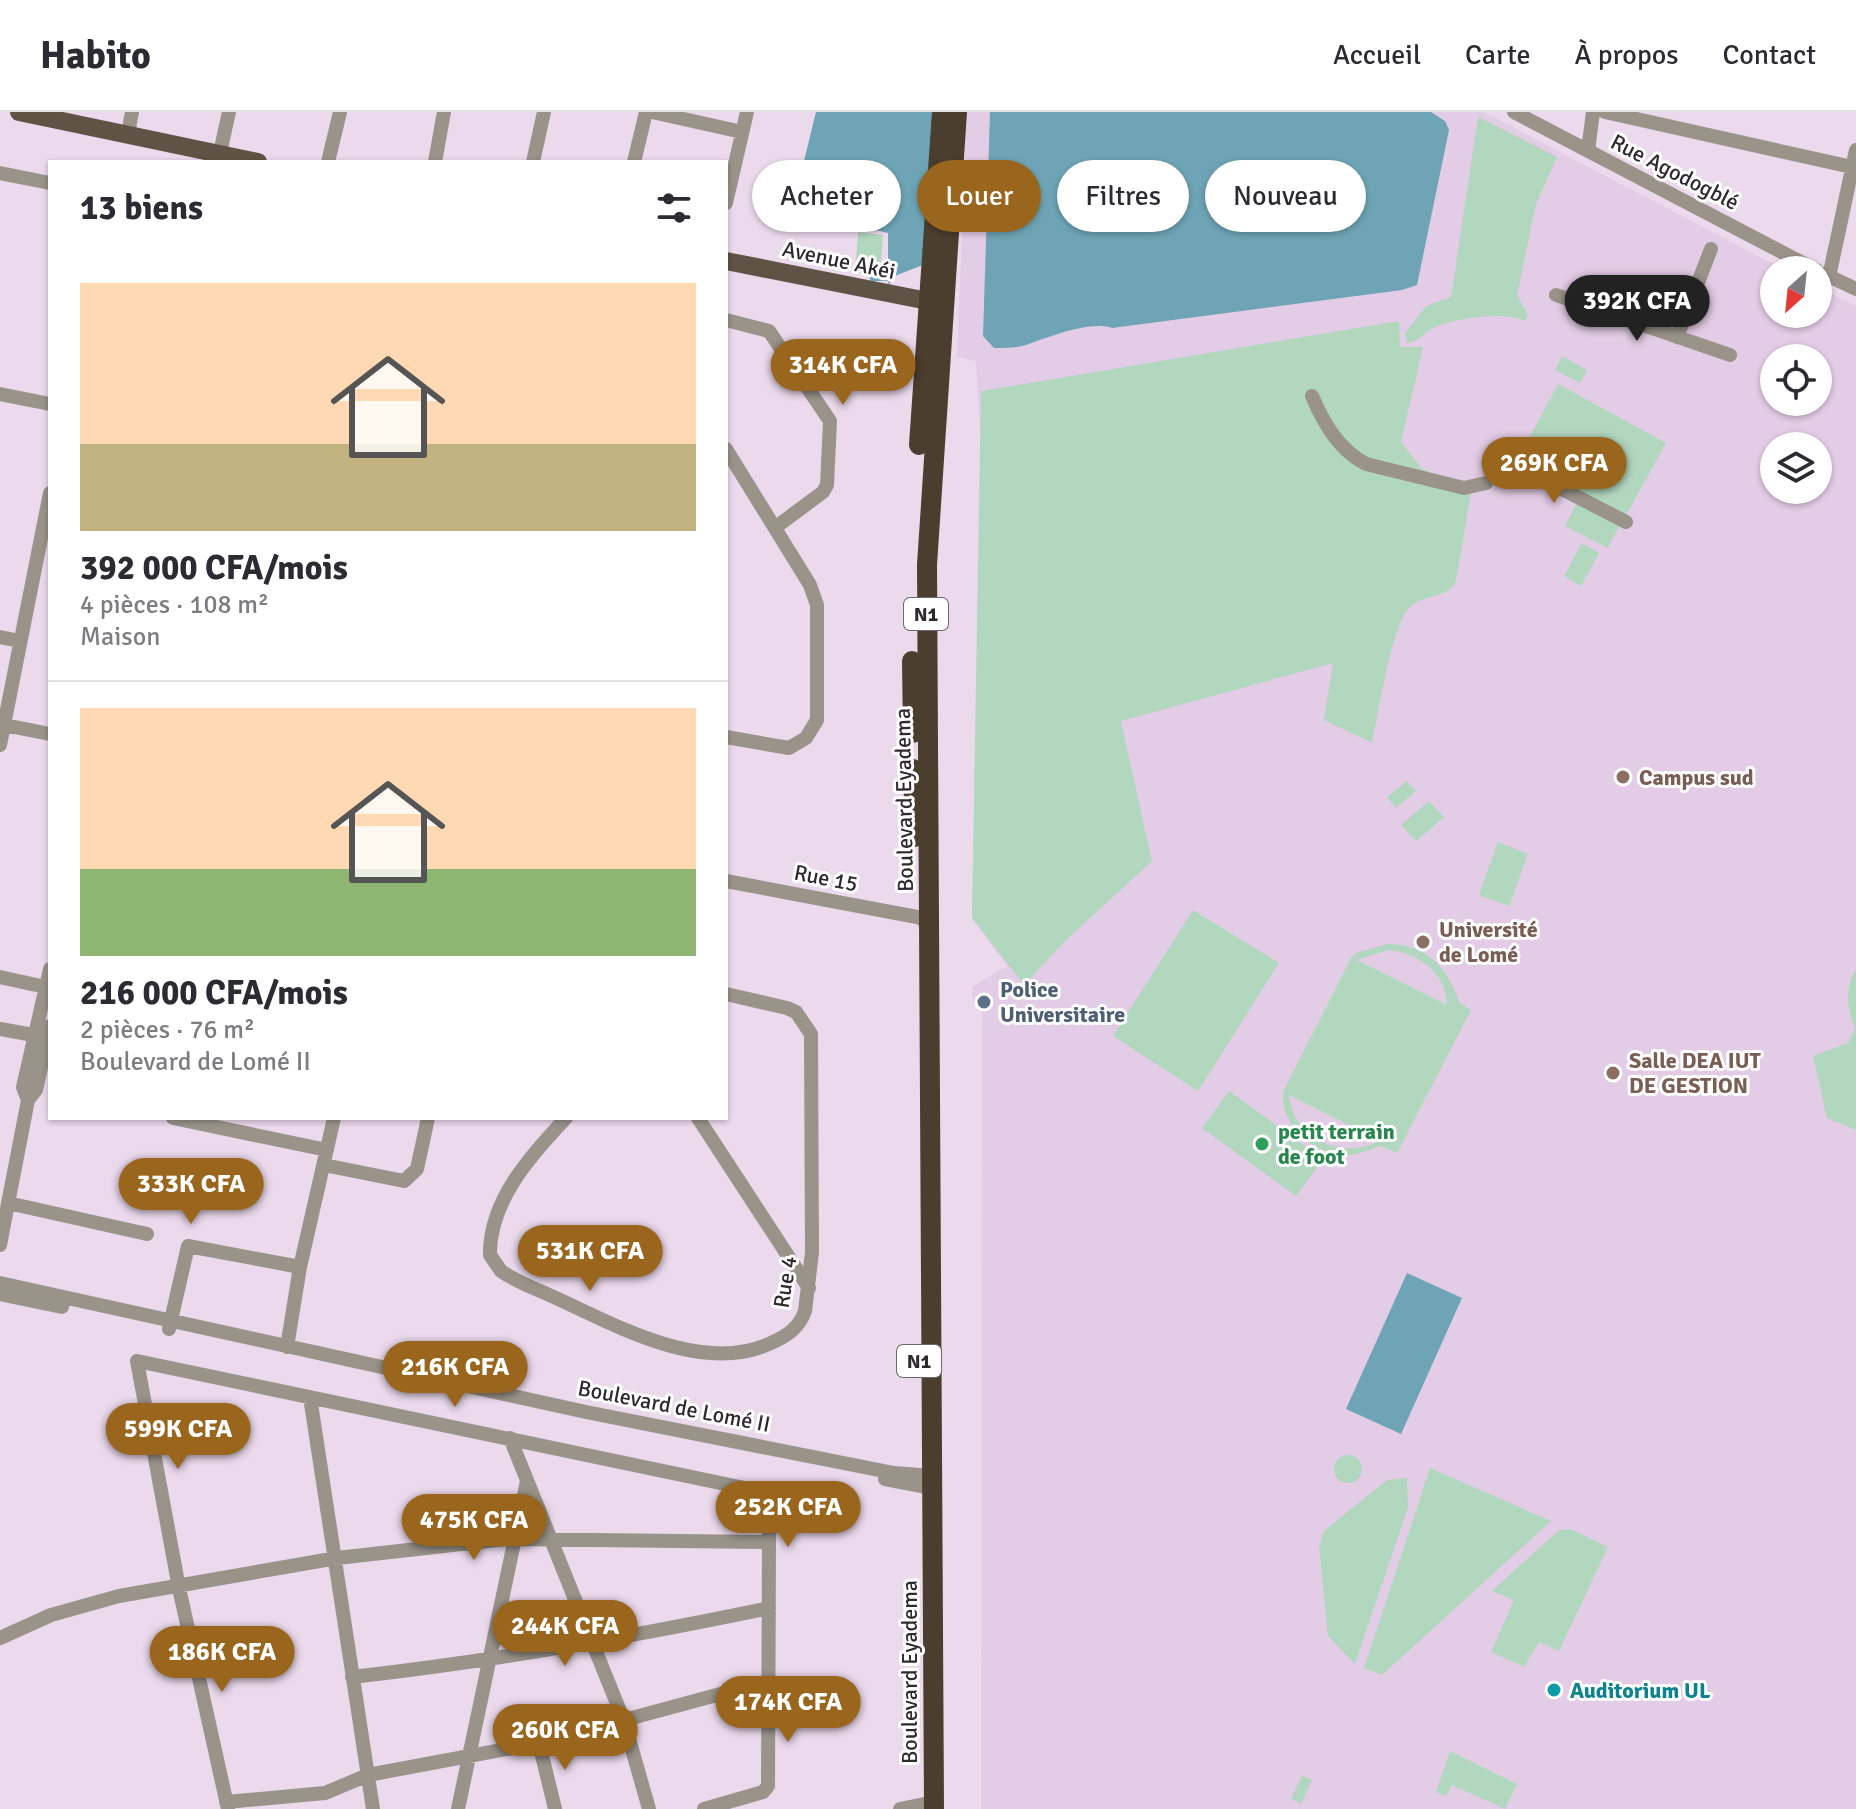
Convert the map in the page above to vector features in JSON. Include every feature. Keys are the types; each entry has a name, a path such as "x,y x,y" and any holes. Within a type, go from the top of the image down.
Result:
{"highway":[{"name":"N1","path":"935,303 942,112"},
{"name":"Boulevard Eyadema","path":"925,1481 927,565 935,303 957,112"},
{"name":"N1","path":"925,1481 927,1806"}],"main road":[{"path":"19,112 250,160"},
{"name":"Avenue Akéi","path":"728,261 935,303"}],"street":[{"path":"128,134 132,112"},
{"path":"224,154 229,112"},
{"path":"328,160 340,112"},
{"path":"435,160 444,112"},
{"path":"533,160 544,112"},
{"path":"635,160 649,112 742,132"},
{"path":"728,194 747,112"},
{"name":"Rue Agodogblé","path":"1514,112 1790,256"},
{"path":"1588,151 1593,112"},
{"path":"1605,112 1854,168"},
{"path":"1830,256 1856,150"},
{"path":"0,173 48,183"},
{"path":"1677,337 1711,249"},
{"path":"1832,274 1856,274"},
{"name":"Rue Agodogblé","path":"1832,277 1856,289"},
{"path":"1556,295 1730,355"},
{"path":"728,321 769,331 830,421 827,485 823,492 776,527"},
{"path":"0,394 48,404"},
{"path":"1312,396 1332,435 1353,457 1366,464 1464,488 1486,483"},
{"path":"728,452 815,595 817,720 806,738 789,748 728,737"},
{"path":"1492,462 1539,477 1626,522"},
{"path":"0,745 48,503"},
{"path":"0,637 20,641"},
{"path":"2,724 48,734"},
{"name":"Rue 15","path":"728,881 924,920"},
{"path":"0,977 48,988 33,1035 34,1092"},
{"name":"Rue 4","path":"564,1120 534,1153 496,1212 490,1255 501,1271 579,1309 664,1342 719,1353 756,1350 785,1336 801,1320 809,1288 812,1252 811,1034 796,1012 728,994"},
{"path":"0,1029 33,1035"},
{"path":"0,1245 48,1034"},
{"path":"183,1120 327,1150"},
{"path":"287,1347 302,1260 334,1120"},
{"path":"324,1165 404,1181 417,1169 428,1120"},
{"path":"699,1120 809,1288"},
{"path":"8,1203 147,1234"},
{"path":"170,1325 188,1246 302,1260"},
{"name":"Boulevard de Lomé II","path":"0,1283 170,1325 925,1481"},
{"name":"Boulevard de Lomé II","path":"0,1294 287,1347 925,1481"},
{"path":"704,1809 763,1792 768,1786 769,1681 769,1542 768,1502 759,1489 137,1361 179,1588 227,1806 313,1795 368,1775 539,1743 769,1681"},
{"path":"310,1397 373,1809"},
{"path":"510,1438 624,1721 649,1809"},
{"path":"458,1809 527,1481"},
{"path":"0,1638 51,1615 119,1596 179,1588 337,1558 515,1539 769,1542"},
{"path":"352,1677 488,1662 769,1608"},
{"path":"539,1743 555,1809"},
{"path":"900,1809 927,1806"}],"shaded area":[{"name":"Université de Lomé","path":"967,112 1484,112 1760,257 1760,328 1832,328 1832,294 1856,306 1856,1809 981,1809 982,1012 973,1001 972,987 1007,966 972,918 981,442 976,361 957,357 962,232 1041,232 1041,160 965,160"}],"green space":[{"path":"1478,117 1557,157 1536,204 1517,295 1528,315 1525,321 1492,316 1456,321 1435,327 1407,343 1405,333 1426,306 1451,297"},
{"path":"858,232 883,235 880,276 855,272"},
{"path":"1399,321 1400,347 1423,347 1401,442 1422,469 1472,489 1454,585 1445,592 1415,603 1403,616 1392,650 1372,743 1324,720 1333,663 1121,721 1152,861 1065,941 1024,985 972,918 981,391"},
{"path":"1562,356 1587,370 1580,383 1555,370"},
{"path":"1558,384 1666,443 1625,517 1518,459"},
{"path":"1577,502 1620,524 1608,548 1565,526"},
{"path":"1582,543 1599,553 1581,586 1564,576"},
{"path":"1407,781 1416,791 1396,808 1387,797"},
{"path":"1429,801 1444,817 1416,841 1401,825"},
{"path":"1498,842 1528,854 1509,906 1479,895"},
{"path":"1193,910 1279,963 1198,1091 1113,1036"},
{"path":"1387,944 1424,953 1441,968 1459,1002 1471,1010 1397,1153 1380,1146 1350,1155 1325,1151 1294,1128 1284,1105 1283,1092 1356,953","holes":["1388,950 1410,955 1428,966 1442,983 1447,1005 1357,960","1289,1095 1379,1140 1379,1141 1364,1147 1349,1148 1321,1142 1299,1123"]},
{"path":"1856,969 1856,1130 1827,1118 1813,1056 1848,1043 1855,1029 1848,998"},
{"name":"petit terrain de foot","path":"1229,1091 1323,1159 1296,1196 1202,1128"},
{"path":"1348,1455 1358,1459 1362,1469 1358,1479 1348,1483 1338,1479 1334,1469 1338,1459"},
{"path":"1430,1468 1551,1521 1382,1675 1364,1668"},
{"path":"1407,1478 1408,1507 1355,1664 1328,1636 1319,1546 1324,1531 1387,1480"},
{"path":"1570,1529 1608,1547 1559,1651 1539,1642 1524,1667 1491,1652 1514,1600 1492,1591 1559,1530"},
{"path":"1450,1751 1517,1784 1505,1809 1452,1785 1446,1796 1436,1792"},
{"path":"1302,1775 1312,1780 1301,1804 1291,1799"}],"water":[{"path":"816,112 933,112 930,160 917,160 917,232 925,232 923,265 892,277 889,286 888,281 871,281 869,277 880,264 888,261 888,233 884,232 901,232 901,160 804,160"},
{"path":"990,112 1431,112 1445,121 1449,130 1417,285 1402,290 1112,328 1092,326 1010,348 994,348 983,336 986,232 1041,232 1041,160 988,160"},
{"path":"1407,1273 1462,1298 1401,1434 1346,1409"}],"place":[{"name":"Campus sud","path":"1623,777"},
{"name":"Université de Lomé","path":"1423,942"},
{"name":"Police Universitaire","path":"984,1002"},
{"name":"Salle DEA IUT DE GESTION","path":"1613,1073"},
{"name":"petit terrain de foot","path":"1262,1144"},
{"name":"Auditorium UL","path":"1554,1690"}]}
